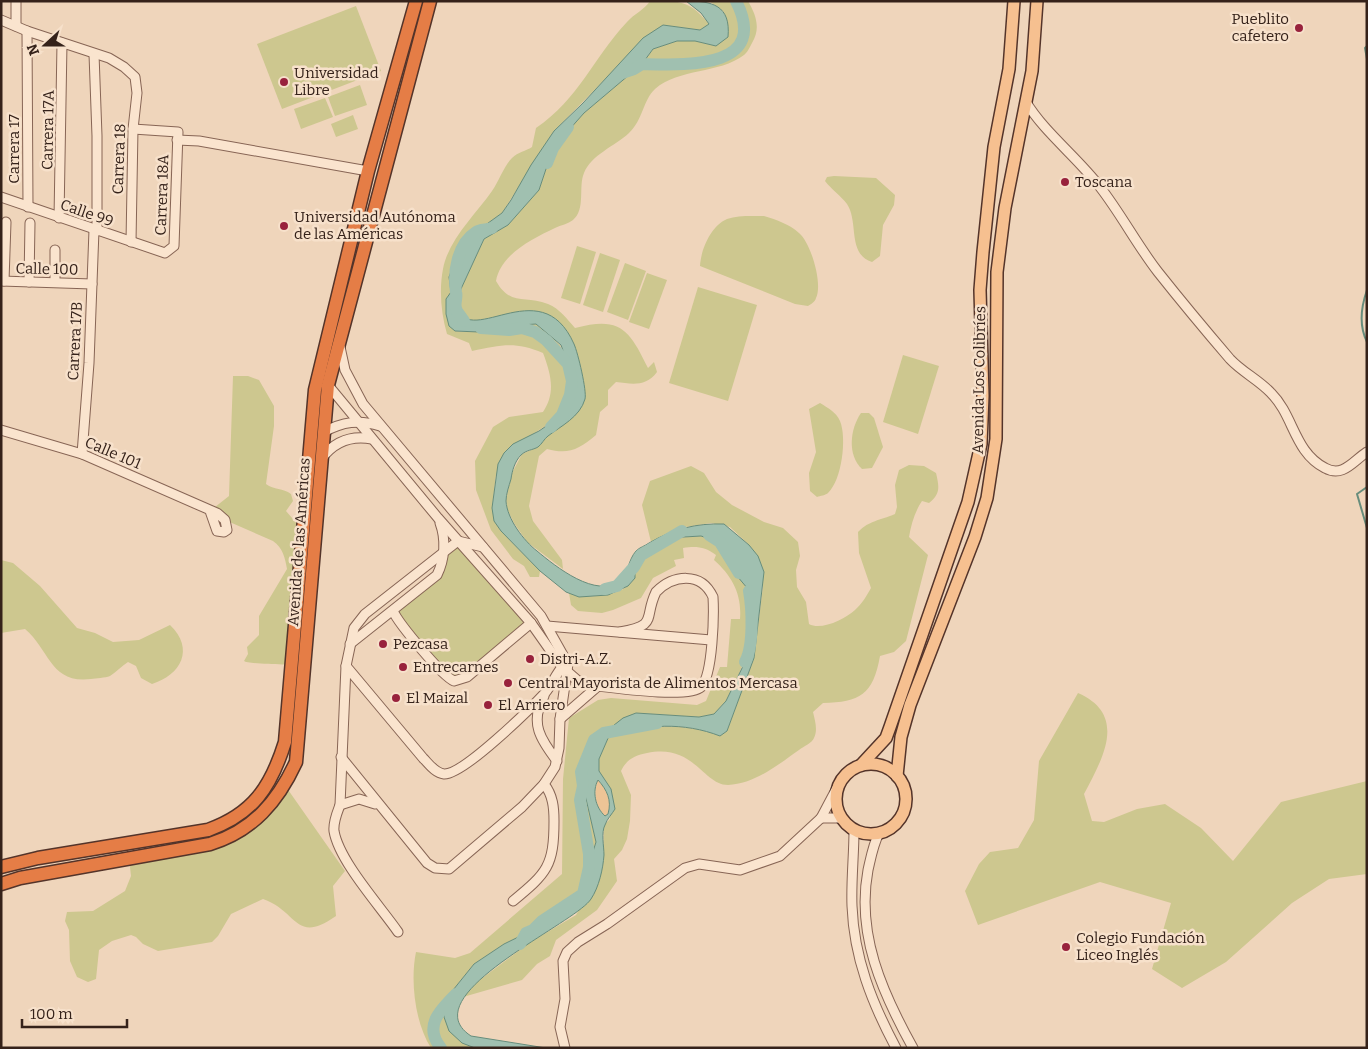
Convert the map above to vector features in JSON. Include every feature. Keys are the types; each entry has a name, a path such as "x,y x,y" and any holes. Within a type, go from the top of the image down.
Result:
{"highway":[{"name":"Avenida de las Américas","path":"1,884 20,878 219,841 242,830 272,804 296,762 317,455 315,390 368,171 416,1"},
{"path":"317,455 324,432 328,385 430,1"},
{"path":"319,373 328,385"},
{"name":"Avenida de las Américas","path":"1,867 38,858 208,830 234,819 247,809 272,779 285,742 317,455"}],"main road":[{"name":"Avenida Los Colibríes","path":"862,765 886,738 968,502 981,444 983,396 980,290 987,204 994,147 1009,68 1014,1"},
{"name":"Avenida Los Colibríes","path":"898,776 901,738 910,705 975,537 987,498 996,439 996,294 1005,208 1032,72 1037,1"},
{"path":"987,204 1005,208"},
{"path":"862,765 881,765 898,776 905,795 902,815 888,829 870,834 854,830 841,818 836,807 836,795 839,784 852,769 862,765"}],"street":[{"path":"16,1 16,26"},
{"path":"1,20 94,54"},
{"name":"Carrera 17","path":"27,31 28,207"},
{"name":"Carrera 17A","path":"59,218 62,43"},
{"name":"Carrera 18","path":"94,54 117,62 135,77 137,93 133,128 131,242"},
{"name":"Carrera 17B","path":"82,454 89,362 98,136 94,54"},
{"path":"1026,102 1036,119 1049,129 1100,187 1157,271 1232,361 1271,392 1280,403 1302,449 1313,462 1327,470 1339,472 1352,466 1367,452"},
{"path":"1020,130 1036,119"},
{"path":"133,128 368,171"},
{"name":"Carrera 18A","path":"165,253 174,246 178,136"},
{"name":"Calle 99","path":"1,196 59,218 165,253"},
{"path":"3,281 6,222"},
{"path":"29,282 30,223"},
{"path":"55,250 55,282"},
{"name":"Calle 100","path":"3,281 92,284"},
{"path":"339,341 350,384 380,426 485,548 548,626 565,667 558,761 544,784 522,807 449,870 435,868 427,863 341,758"},
{"path":"328,385 438,518 531,623 576,680 598,686 678,693 692,692 705,682 711,640 712,597 705,585 690,578 675,579 662,586 652,599 649,621 639,628 620,632"},
{"path":"324,432 346,422 358,421 380,426"},
{"name":"Calle 101","path":"1,430 82,454 210,511"},
{"path":"317,455 344,440 363,437 372,439"},
{"path":"392,463 404,453"},
{"path":"425,502 437,492"},
{"path":"350,644 432,581 437,575 442,557 443,534 438,518"},
{"path":"458,540 485,548"},
{"path":"398,932 341,853 334,824 340,804 346,666 354,628 365,614 442,557 458,540"},
{"path":"393,611 398,621 447,677 454,681 467,677 531,623 531,604"},
{"path":"548,626 711,640"},
{"path":"346,666 423,758 437,772 443,774 455,772 474,759 546,692 565,667"},
{"path":"560,719 598,686"},
{"path":"546,692 538,714 538,734 558,761"},
{"path":"513,901 541,877 553,851 553,805 550,793 544,784"},
{"path":"565,1048 560,1026 565,999 564,961 567,952 578,942 607,924 685,868 699,864 740,870 751,868 780,856 821,818 839,784"},
{"path":"340,804 359,799 367,800 379,806"},
{"path":"821,818 841,818"},
{"path":"854,830 852,907 856,946 864,980 876,1011 896,1048"},
{"path":"879,833 873,844 866,883 865,912 868,940 878,976 913,1048"}],"shaded area":[{"path":"650,1 677,2 690,6 709,24 700,30 663,25 624,60 554,131 502,213 477,231 463,248 449,277 455,331 485,331 536,324 560,345 568,364 572,381 570,406 562,415 530,436 496,475 492,508 501,531 540,571 539,577 530,577 524,566 513,559 491,530 476,490 475,461 493,427 509,417 543,412 550,398 551,391 548,368 543,353 533,349 508,345 472,351 469,343 447,334 441,302 443,269 456,238 492,191 509,161 517,154 532,147 536,128 564,104 615,36"},
{"path":"686,1 704,2 718,7 726,18 728,37 716,46 695,41 677,41 653,49 642,64 584,113 553,148 539,190 508,225 484,239 455,302 462,316 473,320 524,311 543,312 560,322 574,344 578,355 585,388 583,405 575,416 548,436 538,447 521,455 513,469 507,493 507,508 513,522 527,542 554,565 577,579 588,584 611,585 620,580 636,551 658,538 694,526 724,524 749,545 758,556 764,572 754,658 727,731 720,736 693,728 665,726 637,729 609,736 599,759 599,771 611,789 615,809 604,828 603,866 594,894 579,910 502,962 478,982 462,1001 458,1020 471,1036 546,1048 475,1048 462,1043 449,1031 444,1017 445,1005 449,995 474,964 504,944 543,925 580,893 596,842 583,786 585,760 590,750 604,733 623,718 636,713 699,717 714,714 726,701 745,662 750,644 751,607 748,589 737,576 720,542 701,536 667,538 641,555 635,562 635,578 628,586 608,595 579,597 566,592 540,571 501,531 494,521 492,508 498,464 504,453 513,444 539,431 562,415 570,406 572,381 561,345 536,324 506,326 479,332 455,331 449,326 446,314 446,299 451,292 449,277 463,248 477,231 502,213 554,131 583,103 643,38 663,25 700,30 709,24 701,13","holes":["598,780 609,800 608,814 605,816 597,804 595,794"]},
{"path":"709,1 748,1 755,16 757,27 755,37 746,53 734,61 687,74 665,82 655,89 634,128 587,167 582,179 581,204 573,220 519,248 504,263 496,281 507,294 513,297 540,301 552,306 563,314 575,328 603,324 613,325 621,329 635,344 648,368 654,362 657,372 653,377 643,382 633,384 616,382 608,390 608,405 600,412 596,435 584,444 568,451 547,449 539,456 529,506 533,521 562,560 563,569 527,542 507,509 506,499 512,473 522,454 538,447 546,437 579,411 585,398 581,372 556,319 468,321 457,311 455,302 484,239 508,225 539,190 553,148 584,113 642,64 653,49 677,41 695,41 716,46 724,12"},
{"path":"356,6 381,71 282,109 257,44"},
{"path":"360,85 367,105 335,116 328,97"},
{"path":"325,98 333,117 301,129 294,109"},
{"path":"353,115 358,129 336,137 331,124"},
{"path":"827,177 876,178 895,195 894,205 883,225 880,256 872,262 864,258 859,252 847,204 825,181"},
{"path":"764,216 791,227 799,233 808,245 815,264 818,292 813,303 808,306 795,304 700,266 702,252 708,239 721,222 736,217"},
{"path":"577,246 596,252 580,304 561,298"},
{"path":"600,253 620,260 603,312 583,305"},
{"path":"625,263 646,271 628,320 607,312"},
{"path":"647,273 667,280 649,329 629,322"},
{"path":"698,287 757,305 728,401 669,383"},
{"path":"903,355 939,366 918,434 883,422"},
{"path":"233,376 248,376 259,380 274,406 274,426 266,484 291,494 293,501 286,511 305,533 292,664 259,664 244,661 248,654 247,647 259,635 259,616 287,569 281,550 273,541 225,520 210,511 229,496"},
{"path":"820,403 834,413 840,421 843,448 840,469 833,487 827,494 817,497 810,491 809,473 816,452 809,409"},
{"path":"861,413 869,413 874,418 883,447 872,468 862,469 854,457 852,449 854,427"},
{"path":"909,465 924,466 936,473 938,486 936,496 929,503 922,501 917,509 909,537 928,555 906,641 894,652 880,656 869,688 863,694 847,701 823,703 813,712 816,732 812,741 775,767 748,781 728,785 719,783 711,779 696,765 676,754 663,752 647,753 628,761 621,771 631,795 627,839 622,850 614,859 617,881 597,910 556,940 550,956 537,964 522,980 463,997 477,982 529,943 576,915 603,867 604,825 610,819 611,789 599,771 599,759 609,736 651,727 678,727 720,736 727,731 754,658 763,586 749,545 730,527 711,523 679,528 651,542 642,505 650,481 691,466 704,473 716,492 732,505 764,522 783,528 798,542 800,556 796,570 797,587 806,602 809,624 820,626 833,623 851,613 860,605 871,588 859,553 858,532 871,523 895,514 897,507 895,485 899,470"},
{"path":"701,536 720,542 737,575 748,589 751,607 750,644 739,674 726,701 714,714 699,717 636,713 597,743 585,760 583,786 596,842 580,893 543,925 504,944 474,964 449,995 462,1043 475,1048 431,1048 421,1027 415,1002 414,963 416,952 455,958 470,953 562,874 563,779 569,718 598,700 611,698 697,705 706,701 720,667 727,667 731,619 740,619 739,601 731,579 714,560 716,555 701,548 683,548 684,558 674,560 676,566 653,578 641,598 613,610 602,613 578,611 571,605 569,593 594,596 621,590 633,580 636,564 641,555 648,549 670,540"},
{"path":"458,541 531,623 485,662 454,681 393,611 432,581 442,562"},
{"path":"1,560 13,563 40,586 77,628 95,633 113,642 139,640 170,625 178,634 182,643 183,652 177,668 162,680 152,684 141,678 136,666 128,662 108,677 77,679 67,676 52,664 25,629 1,633"},
{"path":"1078,693 1093,702 1103,713 1107,725 1104,752 1084,794 1092,821 1104,822 1137,809 1165,804 1201,828 1233,861 1281,802 1367,781 1367,874 1329,879 1292,903 1226,962 1182,988 1152,969 1171,903 1100,882 978,925 965,891 979,864 990,852 1018,848 1034,820 1039,761"},
{"path":"284,784 345,871 333,886 336,916 323,924 304,927 275,904 263,899 231,914 218,936 212,942 158,951 143,944 131,935 112,941 99,950 96,979 88,982 77,977 70,961 69,930 65,921 67,912 93,911 125,891 131,876 129,858 234,835"}],"sand":[{"path":"598,779 609,799 608,814 605,816 599,808 596,799"}],"waterway":[{"path":"619,74 642,64 699,63 718,59 733,52 742,40 744,24 736,1"},
{"path":"1367,46 1365,48 1367,59"},
{"path":"547,163 553,148 568,127"},
{"path":"464,321 455,306 455,276 458,259 464,244 470,237 478,231 492,228"},
{"path":"1367,290 1362,316 1364,336 1367,342"},
{"path":"481,328 509,330 522,328 535,332 546,340 568,364 572,381 570,395 562,415 551,427"},
{"path":"1367,487 1357,494 1367,528"},
{"path":"605,589 617,586 634,567 641,555 682,531"},
{"path":"709,535 720,542 739,573"},
{"path":"745,662 751,637 749,591"},
{"path":"520,944 526,933 583,894 589,867 589,854 580,800 583,786 581,772 594,740 604,733 657,723"},
{"path":"441,1048 436,1040 434,1025 439,1012 456,994"}],"place":[{"name":"Pueblito cafetero","path":"1299,28"},
{"name":"Universidad Libre","path":"284,82"},
{"name":"Toscana","path":"1065,182"},
{"name":"Universidad Autónoma de las Américas","path":"284,226"},
{"name":"Pezcasa","path":"383,644"},
{"name":"Distri-A.Z.","path":"530,659"},
{"name":"Entrecarnes","path":"403,667"},
{"name":"Central Mayorista de Alimentos Mercasa","path":"508,683"},
{"name":"El Maizal","path":"396,698"},
{"name":"El Arriero","path":"488,705"},
{"name":"Colegio Fundación Liceo Inglés","path":"1066,947"}]}
